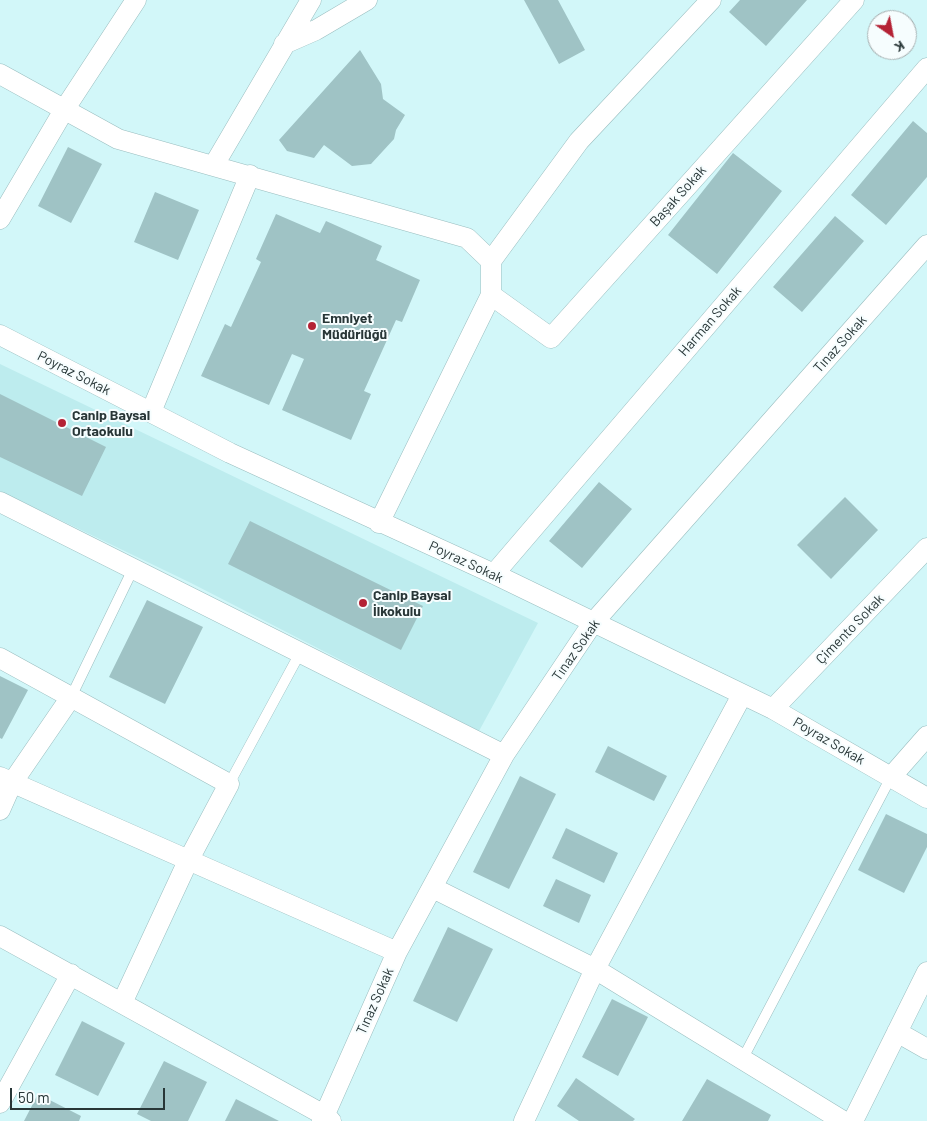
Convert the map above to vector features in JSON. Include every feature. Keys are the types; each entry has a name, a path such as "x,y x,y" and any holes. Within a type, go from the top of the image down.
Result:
{"street":[{"path":"0,219 64,110 136,0"},
{"path":"214,165 311,0"},
{"path":"284,44 316,30 367,0"},
{"path":"379,523 491,295 492,261 579,140 711,0"},
{"name":"Başak Sokak","path":"491,295 551,338 854,0"},
{"name":"Harman Sokak","path":"494,574 927,68"},
{"path":"0,74 118,139 467,238 492,261"},
{"path":"151,412 250,175"},
{"name":"Tınaz Sokak","path":"326,1119 397,952 504,755 592,624 927,246"},
{"name":"Poyraz Sokak","path":"0,335 230,453 379,523 494,574 592,624 773,709 927,798"},
{"path":"0,502 504,755"},
{"name":"Çimento Sokak","path":"773,709 927,548"},
{"path":"0,658 229,784 188,860 122,1003"},
{"path":"524,1121 595,970 742,695"},
{"path":"0,810 6,780 71,697"},
{"path":"892,777 927,736"},
{"path":"6,780 397,952"},
{"path":"432,888 595,970 843,1121"},
{"path":"0,936 71,974 326,1119"},
{"path":"852,1121 927,972"},
{"path":"0,1103 71,974"},
{"path":"897,1032 927,1049"}],"lane":[{"path":"71,697 133,569"},
{"path":"229,784 300,653"},
{"path":"742,1060 892,777"}],"shaded area":[{"path":"0,364 538,623 479,731 191,583 0,491"}],"building":[{"path":"524,0 558,0 585,50 559,64"},
{"path":"740,0 807,0 766,46 729,12"},
{"path":"360,50 381,84 383,99 405,115 396,130 394,139 371,164 352,166 324,145 314,158 287,151 279,140"},
{"path":"913,121 927,133 927,177 886,225 851,195"},
{"path":"68,147 102,164 71,223 38,206"},
{"path":"733,153 782,191 717,274 668,235"},
{"path":"155,192 199,210 178,260 134,242"},
{"name":"Emniyet Müdürlüğü","path":"276,214 320,233 326,221 382,246 376,260 420,280 402,322 396,320 364,391 371,394 351,440 282,410 304,359 292,354 269,405 201,376 225,324 231,327 261,262 256,259"},
{"path":"835,216 864,241 802,312 773,287"},
{"path":"0,394 106,447 82,496 0,457"},
{"path":"599,482 632,509 582,568 549,541"},
{"path":"845,497 878,530 831,579 797,545"},
{"path":"250,521 423,606 401,650 228,564"},
{"path":"147,600 203,627 165,704 109,677"},
{"path":"0,676 28,690 2,739 0,738"},
{"path":"608,746 667,776 654,801 595,772"},
{"path":"520,776 556,794 509,889 473,872"},
{"path":"886,814 927,834 927,847 904,893 858,870"},
{"path":"566,828 618,853 604,883 552,858"},
{"path":"556,879 591,895 579,923 543,906"},
{"path":"448,927 493,949 457,1022 413,1001"},
{"path":"612,999 648,1017 618,1076 582,1057"},
{"path":"82,1021 125,1043 98,1096 55,1075"},
{"path":"164,1061 207,1082 188,1121 151,1121 137,1114"},
{"path":"576,1078 635,1119 633,1121 579,1121 557,1106"},
{"path":"707,1079 771,1115 768,1121 682,1121"},
{"path":"38,1094 81,1116 79,1121 24,1121"},
{"path":"236,1099 279,1121 225,1121"}],"place":[{"name":"Emniyet Müdürlüğü","path":"312,326"},
{"name":"Canip Baysal Ortaokulu","path":"62,423"},
{"name":"Canip Baysal İlkokulu","path":"363,603"}]}
